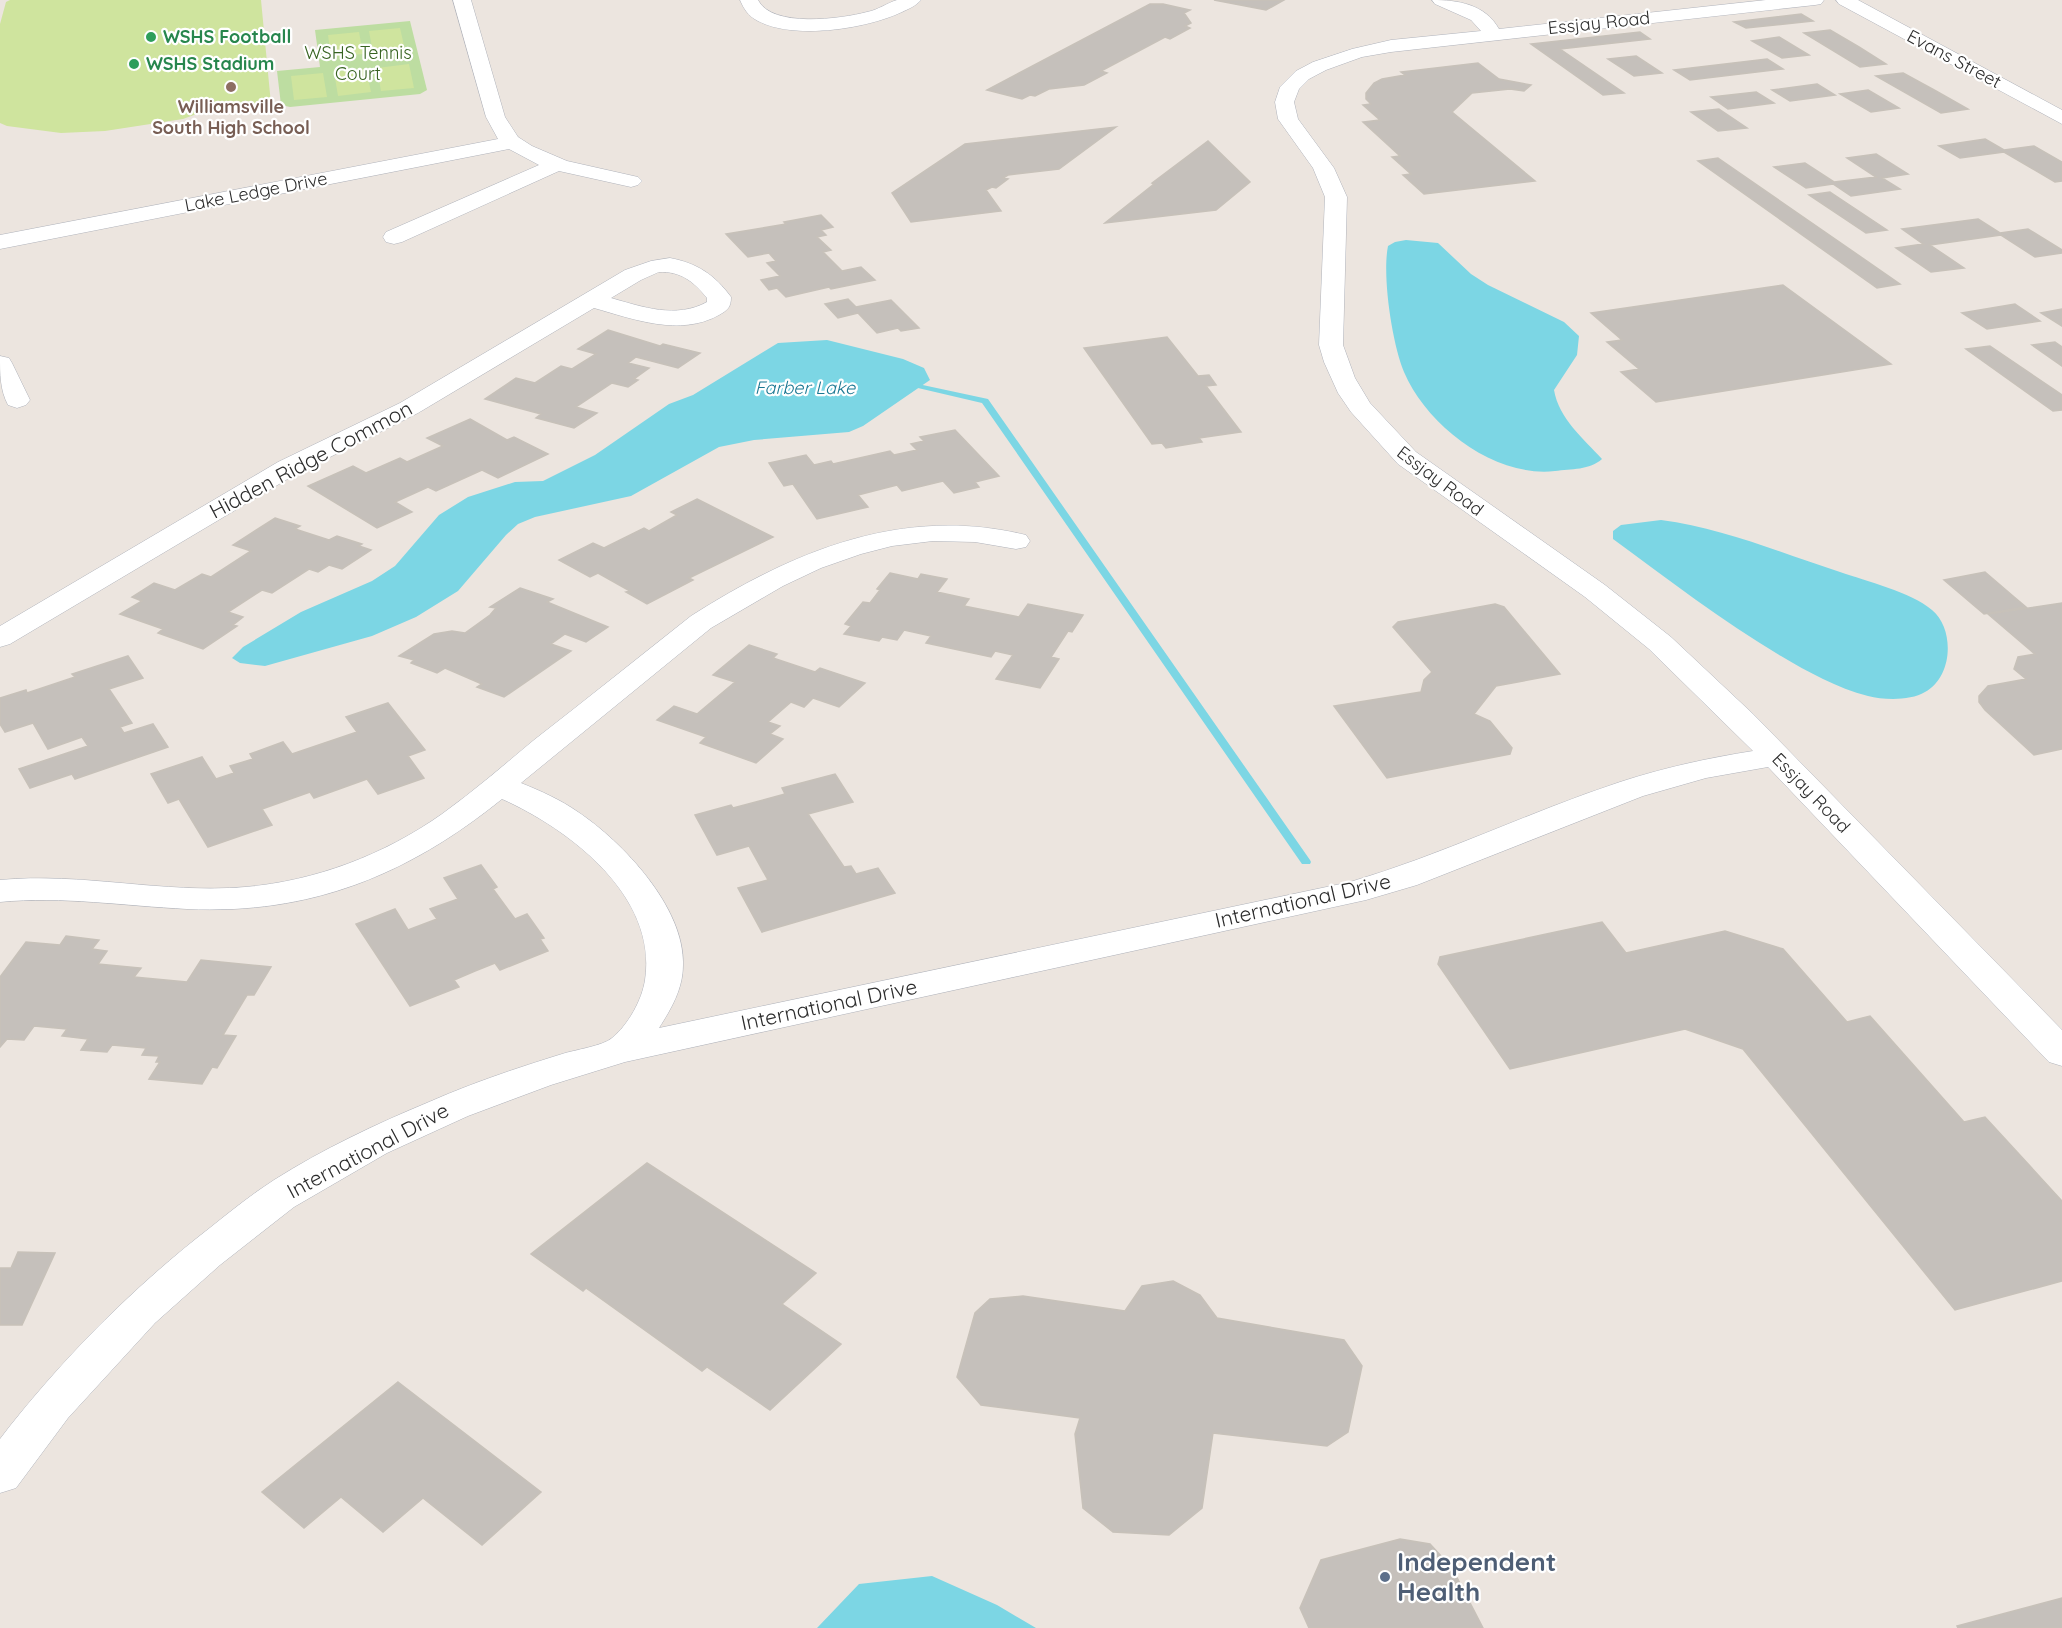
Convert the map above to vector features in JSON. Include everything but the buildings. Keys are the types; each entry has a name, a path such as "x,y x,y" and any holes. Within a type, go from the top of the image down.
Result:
{"street":[{"path":"462,0 487,82 492,108 501,130 528,152 558,164 632,181"},
{"path":"749,0 757,13 765,17 808,24 843,22 878,16 912,0"},
{"path":"1441,0 1450,13 1469,26 1492,34"},
{"name":"Essjay Road","path":"1815,0 1391,46 1343,56 1299,78 1286,96 1284,108 1289,121 1321,161 1333,183 1336,197 1331,345 1337,368 1367,419 1407,458 1595,591 1652,637 1776,756 2062,1053"},
{"name":"Evans Street","path":"1845,0 2062,118"},
{"name":"Lake Ledge Drive","path":"0,242 513,142"},
{"path":"394,237 558,164"},
{"name":"Hidden Ridge Common","path":"0,638 313,454 378,425 409,408 592,300"},
{"path":"0,363 17,400"},
{"path":"2,887 59,888 210,899 249,898 297,891 345,878 386,862 423,843 499,785 701,622 738,597 778,576 833,554 907,534 968,532 1016,541"},
{"name":"International Drive","path":"0,1474 74,1378 132,1318 212,1248 291,1188 410,1124 481,1094 552,1069 624,1049 1354,892 1405,877 1631,789 1702,769 1776,756"},
{"path":"499,785 540,803 576,825 606,852 631,881 659,925 666,952 663,986 650,1016 624,1049"}],"green space":[{"name":"WSHS Stadium","path":"10,0 261,0 271,104 210,109 183,119 105,131 61,133 7,126 0,123 0,24 6,2"},
{"name":"WSHS Tennis Court","path":"410,21 427,90 420,94 290,107 281,105 277,71 320,67 315,30"},
{"path":"400,28 405,50 373,53 369,31"},
{"path":"359,32 363,54 331,57 328,35"},
{"path":"409,64 414,88 381,91 377,68"},
{"path":"366,69 371,92 338,96 334,72"},
{"path":"323,73 327,97 294,100 291,76"}],"water":[{"path":"1406,240 1438,243 1471,274 1488,285 1564,322 1579,336 1577,355 1554,390 1566,419 1602,459 1586,467 1555,471 1532,471 1509,466 1487,457 1466,444 1446,429 1429,411 1404,372 1389,309 1386,274 1388,246"},
{"name":"Farber Lake","path":"827,340 903,359 924,368 930,380 863,426 849,432 754,440 719,447 631,496 535,517 518,524 458,591 416,617 372,636 265,666 240,663 232,658 243,647 301,612 372,581 395,566 439,515 468,497 515,482 543,481 595,455 669,404 693,395 778,343"},
{"path":"1661,520 1707,529 1752,542 1888,588 1923,604 1932,610 1945,629 1948,653 1941,676 1934,685 1919,695 1889,699 1845,689 1802,668 1759,643 1613,539 1613,531 1621,525"},
{"path":"932,1576 997,1605 1036,1628 817,1628 859,1584"}],"waterway":[{"path":"921,386 985,401 1306,862"}],"place":[{"name":"WSHS Football","path":"151,37"},
{"name":"WSHS Stadium","path":"134,64"},
{"name":"Williamsville South High School","path":"231,87"},
{"name":"Independent Health","path":"1385,1577"}]}
